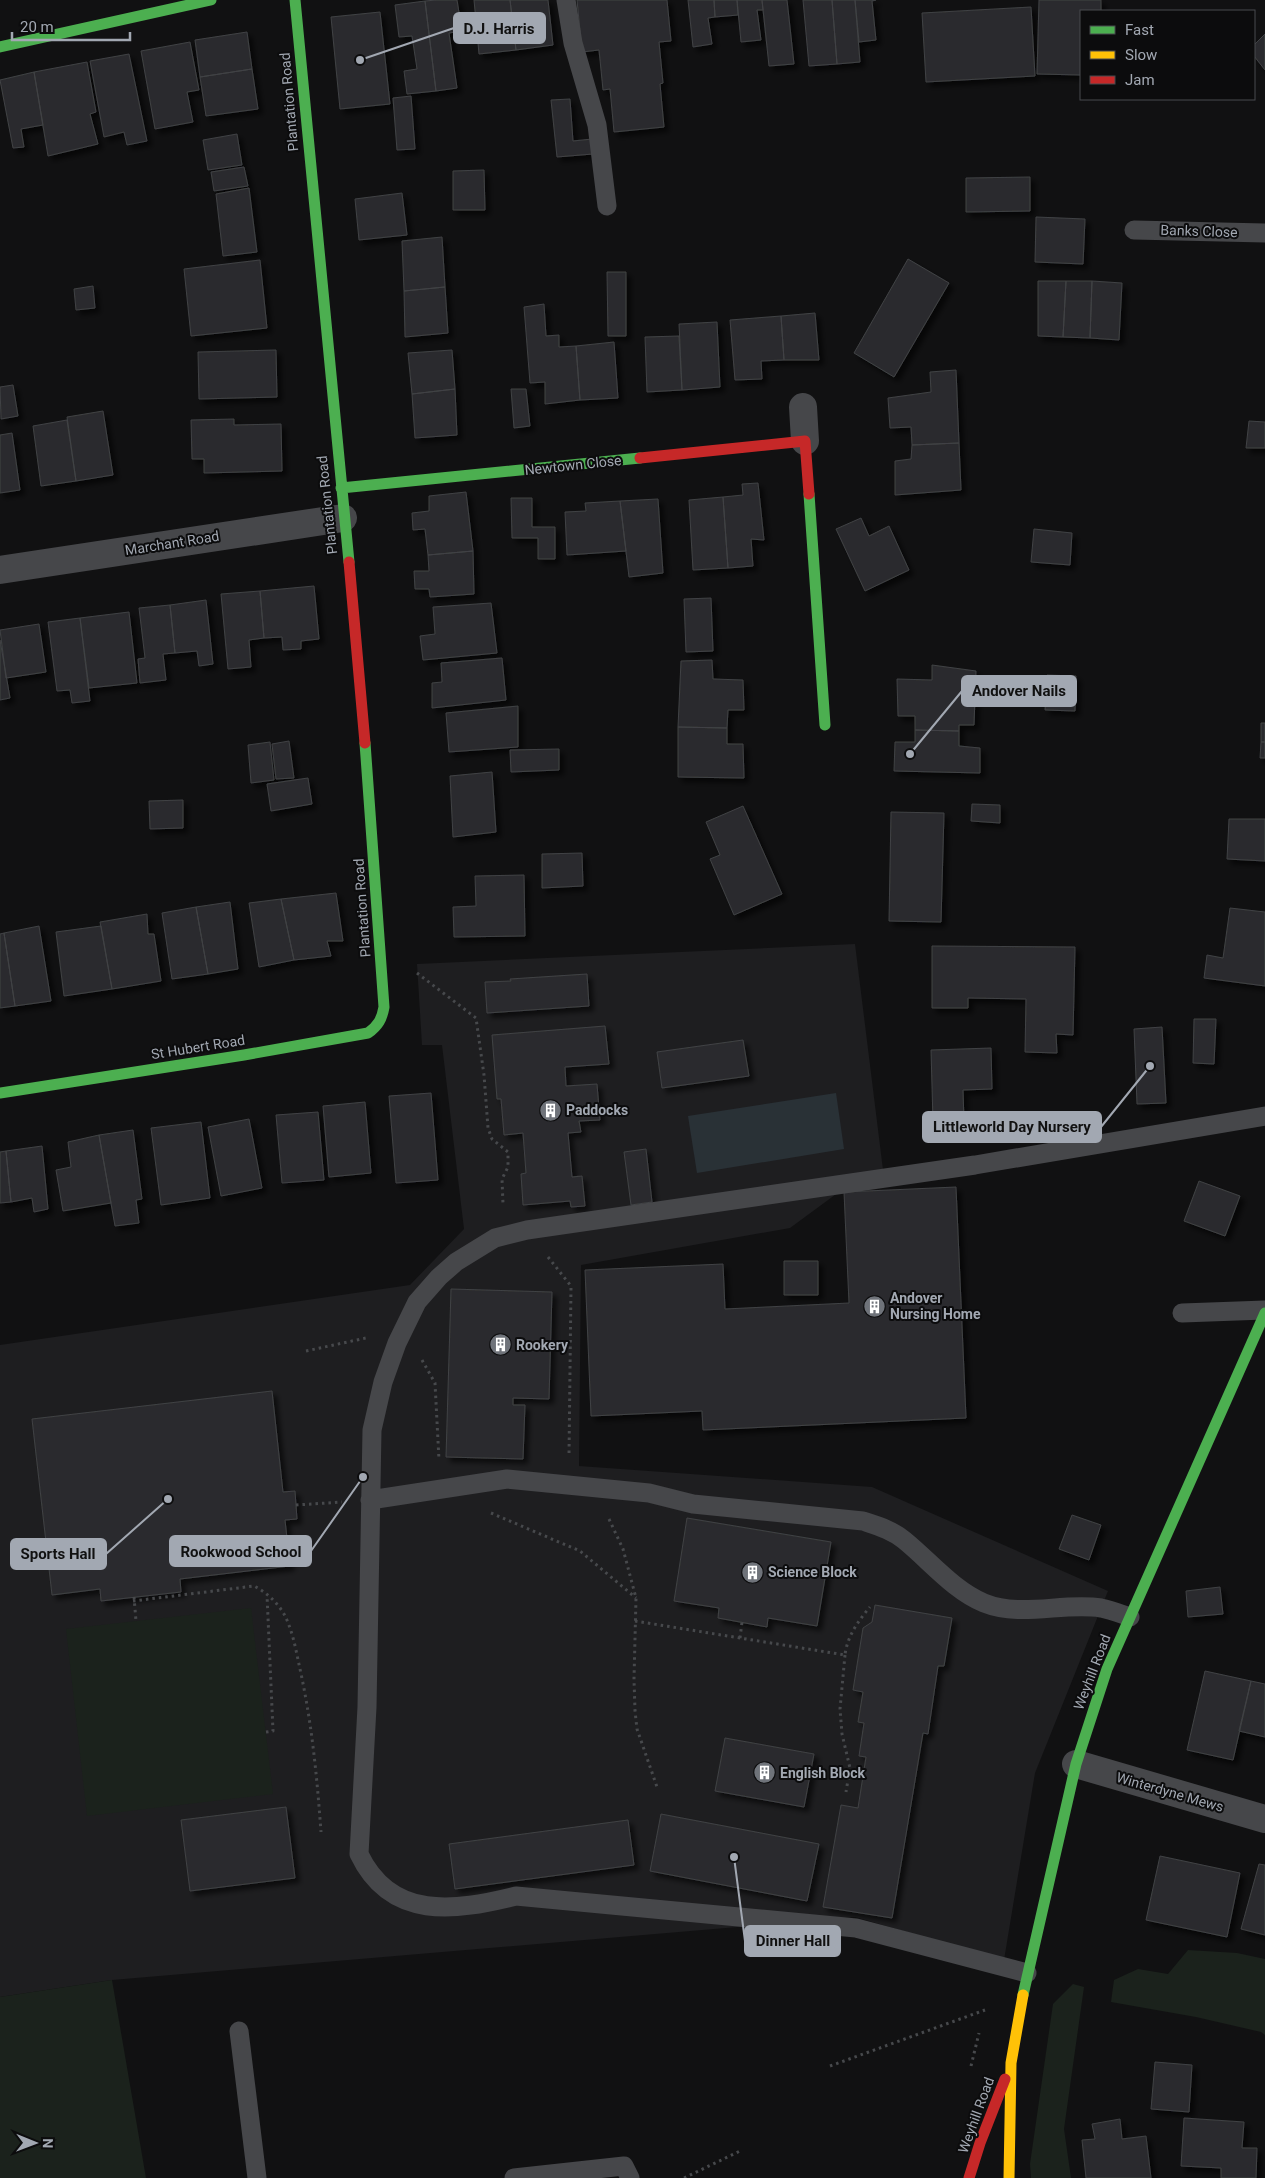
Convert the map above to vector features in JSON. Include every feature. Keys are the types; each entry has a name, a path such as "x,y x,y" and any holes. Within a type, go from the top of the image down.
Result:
{"street":[{"path":"0,47 130,16 211,0"},
{"name":"Plantation Road","path":"295,0 362,696 384,1007"},
{"path":"803,407 825,725"},
{"name":"Newtown Close","path":"341,488 805,442"},
{"name":"Marchant Road","path":"0,570 344,518"},
{"name":"St Hubert Road","path":"0,1092 244,1055 368,1033 376,1028 382,1019 384,1007"},
{"name":"Weyhill Road","path":"1009,2178 1011,2063 1027,1973 1076,1764 1107,1668 1265,1311"},
{"name":"Winterdyne Mews","path":"1076,1764 1265,1819"},
{"name":"Weyhill Road","path":"969,2178 980,2143 1011,2063"}],"lane":[{"path":"566,0 573,43 597,125 607,206"},
{"name":"Banks Close","path":"1134,230 1265,233"},
{"path":"1027,1973 856,1928 516,1896 476,1906 443,1908 413,1904 394,1897 377,1882 359,1854 367,1707 372,1430 383,1382 397,1343 416,1302 456,1262 495,1238 527,1230 975,1165 1265,1116"},
{"path":"1182,1313 1265,1311"},
{"path":"370,1500 507,1479 649,1493 694,1504 863,1521 889,1530 904,1540 963,1592 983,1603 1003,1609 1101,1608 1130,1617"},
{"path":"240,2031 257,2178"},
{"path":"514,2178 624,2166 630,2178"}],"path":[{"path":"381,972 418,973 476,1018 484,1075 488,1128 492,1139 508,1152 508,1167 502,1179 503,1204 527,1230 571,1286 569,1485"},
{"path":"306,1350 383,1335 412,1350 425,1362 435,1383 439,1463 458,1474 467,1485 477,1511 487,1511 580,1551 636,1598"},
{"path":"593,1488 623,1549 636,1598 635,1712 637,1729 656,1787"},
{"path":"296,1505 370,1500"},
{"path":"136,1621 134,1599 254,1586 267,1594 285,1616 301,1674 314,1740 321,1832"},
{"path":"266,1732 273,1731 267,1594"},
{"path":"846,1792 850,1768 842,1734 840,1709 846,1645 852,1632 870,1607"},
{"path":"635,1620 845,1655"},
{"path":"740,1638 742,1622"},
{"path":"830,2066 984,2010"},
{"path":"684,2178 740,2151"}],"shaded area":[{"path":"855,944 884,1178 843,1189 790,1228 581,1265 579,1466 872,1487 1108,1591 1035,1773 1004,1960 855,1917 112,1980 0,1997 0,1345 410,1285 464,1229 442,1045 422,1045 417,964"},
{"path":"836,1093 844,1149 697,1173 688,1116"},
{"path":"251,1608 273,1794 87,1816 66,1629"},
{"path":"1188,1950 1237,1953 1265,1959 1265,2035 1261,2032 1196,2017 1111,2002 1114,1980 1138,1969 1168,1974"},
{"path":"112,1980 146,2178 0,2178 0,1997"},
{"path":"1073,1984 1084,1987 1064,2129 1071,2178 1031,2178 1030,2164 1053,2004"}],"building":[{"path":"457,0 462,31 449,33 457,88 436,91 425,1"},
{"path":"474,0 510,0 516,50 479,54"},
{"path":"510,0 548,0 553,45 516,50"},
{"path":"577,0 667,0 671,41 659,42 663,83 660,84 664,127 614,132 610,89 603,90 599,50 582,52"},
{"path":"688,0 714,0 715,17 708,18 712,44 693,47"},
{"path":"714,0 737,0 738,15 715,17"},
{"path":"737,0 762,0 763,10 757,10 761,40 741,42"},
{"path":"762,0 787,0 794,64 769,66"},
{"path":"803,0 832,0 837,64 809,66"},
{"path":"832,0 855,0 860,62 837,64"},
{"path":"855,0 876,0 872,1 876,40 859,42"},
{"path":"1039,0 1101,0 1101,10 1080,10 1080,75 1037,74"},
{"path":"425,1 436,91 407,94 404,71 417,69 412,36 399,37 395,5"},
{"path":"1031,7 1035,76 926,82 922,13"},
{"path":"380,12 390,104 340,109 331,17"},
{"path":"247,32 252,69 200,77 195,40"},
{"path":"1265,34 1265,70 1255,57 1255,44"},
{"path":"190,42 199,90 187,92 193,122 155,129 141,51"},
{"path":"129,54 147,141 127,145 124,132 104,137 90,61"},
{"path":"87,62 96,112 90,114 98,144 48,156 34,72"},
{"path":"252,69 258,109 206,116 200,77"},
{"path":"34,72 43,125 21,129 24,147 13,148 0,80"},
{"path":"411,96 415,149 397,150 393,98"},
{"path":"570,99 573,141 592,139 593,154 557,157 551,100"},
{"path":"237,134 242,165 208,170 203,140"},
{"path":"244,167 248,186 214,191 211,172"},
{"path":"484,170 485,210 453,210 453,171"},
{"path":"1030,177 1030,211 966,212 966,178"},
{"path":"249,188 257,252 223,256 216,194"},
{"path":"402,193 407,235 359,240 355,199"},
{"path":"1036,217 1085,219 1083,264 1035,262"},
{"path":"442,237 445,287 404,291 402,241"},
{"path":"908,259 949,283 894,377 854,353"},
{"path":"260,260 267,328 191,336 184,269"},
{"path":"607,272 626,272 626,336 608,336"},
{"path":"1038,281 1066,281 1063,337 1038,336"},
{"path":"1066,281 1092,281 1090,338 1063,337"},
{"path":"1092,281 1122,283 1119,340 1090,338"},
{"path":"93,286 95,308 76,310 74,289"},
{"path":"445,287 448,333 405,337 404,291"},
{"path":"544,304 546,336 559,335 559,347 576,346 580,400 545,404 545,382 530,383 524,307"},
{"path":"815,313 819,360 784,360 781,316"},
{"path":"781,316 784,360 761,361 762,379 735,380 730,320"},
{"path":"717,322 720,387 682,390 679,324"},
{"path":"679,336 682,390 647,392 645,337"},
{"path":"614,342 618,398 580,400 576,346"},
{"path":"276,350 277,397 199,399 198,352"},
{"path":"452,350 455,389 412,394 408,353"},
{"path":"956,370 959,443 912,445 911,427 890,428 888,398 931,392 930,372"},
{"path":"13,385 18,416 1,419 0,387"},
{"path":"455,389 457,435 415,438 412,394"},
{"path":"511,389 526,389 530,426 514,428"},
{"path":"103,411 113,475 76,481 67,417"},
{"path":"234,419 234,425 281,424 282,471 204,473 204,459 192,459 191,420"},
{"path":"67,420 76,481 41,486 33,426"},
{"path":"1249,421 1265,422 1265,448 1246,448"},
{"path":"12,433 20,490 0,493 0,435"},
{"path":"959,443 961,490 895,495 895,461 911,459 912,445"},
{"path":"758,483 764,540 751,539 753,566 728,568 723,497 743,495 742,484"},
{"path":"466,492 473,551 428,555 425,529 413,530 412,513 429,511 429,496"},
{"path":"723,497 728,568 693,570 689,500"},
{"path":"511,498 532,498 532,527 555,527 555,559 538,559 538,538 512,538"},
{"path":"658,499 663,573 629,577 620,501"},
{"path":"620,501 626,551 567,555 565,512 586,511 585,503"},
{"path":"861,518 869,536 889,526 909,570 865,591 836,529"},
{"path":"1034,529 1072,533 1070,565 1031,562"},
{"path":"473,551 474,594 430,597 429,589 415,589 414,571 429,571 428,555"},
{"path":"314,586 319,639 301,641 301,649 283,650 282,637 264,638 260,591"},
{"path":"260,591 264,638 249,640 251,667 228,669 221,594"},
{"path":"711,598 713,651 686,652 684,599"},
{"path":"206,600 213,664 199,666 197,651 175,653 170,605"},
{"path":"491,603 497,653 423,660 420,636 435,634 433,607"},
{"path":"170,605 175,653 163,654 166,680 140,683 138,659 145,658 139,608"},
{"path":"129,612 137,683 89,688 80,618"},
{"path":"80,618 90,701 72,703 70,690 57,691 48,622"},
{"path":"39,624 46,672 6,678 0,630"},
{"path":"0,640 10,698 0,700"},
{"path":"502,658 506,700 432,708 432,683 442,682 441,663"},
{"path":"712,660 713,679 743,680 744,710 728,710 727,728 678,727 681,661"},
{"path":"932,665 976,671 974,725 959,725 959,731 915,730 915,716 898,716 897,679 932,680"},
{"path":"1047,675 1076,676 1075,711 1045,710"},
{"path":"518,706 518,747 449,752 446,713"},
{"path":"1261,723 1265,723 1265,742 1261,742"},
{"path":"678,727 727,728 727,744 743,744 744,778 678,777"},
{"path":"915,730 959,731 959,746 980,748 980,773 894,771 895,742 915,742"},
{"path":"289,741 294,778 276,779 272,744"},
{"path":"270,742 274,780 251,783 248,745"},
{"path":"1261,742 1265,742 1265,758 1260,758"},
{"path":"559,749 559,770 511,772 510,750"},
{"path":"492,772 496,832 453,837 450,776"},
{"path":"308,778 312,804 271,811 267,784"},
{"path":"183,800 183,828 150,829 149,801"},
{"path":"972,804 1000,805 1000,823 971,821"},
{"path":"743,806 782,894 734,915 710,859 720,855 706,822"},
{"path":"891,812 944,813 941,922 889,921"},
{"path":"1229,819 1265,819 1265,861 1227,859"},
{"path":"582,853 583,886 542,888 542,854"},
{"path":"524,875 525,936 454,937 453,907 476,906 475,876"},
{"path":"336,893 343,941 327,941 331,956 294,960 281,899"},
{"path":"281,899 294,960 259,967 249,903"},
{"path":"230,902 238,969 208,974 196,907"},
{"path":"196,907 208,974 172,979 162,913"},
{"path":"1230,908 1265,912 1265,986 1204,978 1207,955 1223,958"},
{"path":"147,914 148,934 154,934 161,981 112,989 100,922"},
{"path":"39,926 51,1001 15,1006 4,933"},
{"path":"101,926 112,989 64,996 56,932"},
{"path":"4,933 15,1006 0,1008 0,934"},
{"path":"932,946 1075,947 1073,1035 1056,1034 1057,1053 1025,1052 1026,999 968,998 968,1008 932,1008"},
{"path":"587,974 589,1006 487,1013 485,982"},
{"path":"1194,1019 1216,1019 1214,1064 1193,1063"},
{"name":"Paddocks","path":"605,1026 609,1064 565,1067 566,1086 597,1084 600,1120 579,1121 581,1132 568,1133 572,1177 582,1176 585,1206 571,1207 570,1201 523,1205 521,1174 526,1173 523,1133 504,1135 501,1099 497,1099 492,1035"},
{"path":"1162,1027 1166,1103 1137,1104 1134,1029"},
{"path":"743,1040 749,1076 662,1088 657,1052"},
{"path":"991,1048 992,1089 963,1090 964,1121 933,1122 931,1050"},
{"path":"431,1093 438,1180 396,1183 389,1096"},
{"path":"365,1102 371,1173 329,1177 323,1106"},
{"path":"318,1112 324,1180 282,1183 276,1115"},
{"path":"249,1119 262,1188 221,1196 208,1127"},
{"path":"201,1122 210,1198 161,1205 151,1128"},
{"path":"133,1130 142,1199 136,1200 139,1223 115,1226 99,1135"},
{"path":"99,1135 111,1203 63,1211 56,1170 71,1167 68,1142"},
{"path":"42,1146 48,1209 34,1212 32,1198 11,1202 6,1151"},
{"path":"646,1149 652,1202 631,1205 624,1152"},
{"path":"6,1151 11,1202 0,1203 0,1152"},
{"path":"1199,1181 1240,1196 1225,1236 1184,1221"},
{"name":"Andover Nursing Home","path":"956,1187 966,1418 703,1430 702,1411 591,1416 585,1270 723,1264 725,1309 849,1303 844,1192"},
{"path":"784,1261 818,1261 818,1295 784,1295"},
{"name":"Rookery","path":"451,1289 552,1292 549,1399 513,1398 513,1405 525,1405 523,1459 446,1457"},
{"path":"272,1391 283,1492 295,1491 297,1519 285,1520 290,1566 180,1579 181,1592 101,1601 100,1589 52,1595 32,1419"},
{"path":"1072,1515 1101,1525 1089,1560 1059,1549"},
{"name":"Science Block","path":"687,1518 831,1542 817,1626 768,1618 767,1627 718,1618 719,1608 674,1601"},
{"path":"1220,1587 1223,1614 1188,1617 1186,1591"},
{"path":"875,1605 952,1618 944,1666 938,1666 928,1734 923,1733 892,1918 823,1907 841,1805 858,1808 866,1757 859,1756 864,1723 858,1722 863,1692 853,1690 863,1628 872,1622"},
{"path":"1205,1671 1251,1681 1233,1760 1187,1750"},
{"path":"1251,1681 1265,1684 1265,1737 1239,1731"},
{"name":"English Block","path":"725,1738 814,1754 804,1807 715,1791"},
{"path":"286,1807 295,1878 190,1891 181,1820"},
{"path":"661,1814 819,1844 807,1901 650,1871"},
{"path":"628,1820 634,1865 455,1889 449,1844"},
{"path":"1160,1856 1240,1873 1227,1937 1146,1920"},
{"path":"1259,1864 1265,1865 1265,1935 1241,1929"},
{"path":"1155,2062 1192,2065 1189,2112 1151,2109"},
{"path":"1184,2118 1244,2122 1242,2148 1257,2148 1256,2178 1221,2178 1221,2168 1181,2166"},
{"path":"1120,2119 1122,2139 1146,2136 1151,2178 1086,2178 1082,2140 1095,2139 1092,2124"}],"traffic: fast":[{"path":"0,47 211,0"},
{"path":"295,0 349,562"},
{"path":"341,488 640,458"},
{"path":"809,494 825,725"},
{"path":"0,1093 244,1055 368,1033 374,1028 381,1019 384,1007 365,743"},
{"path":"1023,1995 1076,1764 1107,1669 1265,1313"}],"traffic: slow":[{"path":"1009,2178 1011,2063 1023,1995"}],"traffic: jam":[{"path":"640,458 805,441 809,494"},
{"path":"349,562 365,743"},
{"path":"969,2178 980,2143 1005,2079"}],"place":[{"name":"D.J. Harris","path":"360,60"},
{"name":"Andover Nails","path":"910,754"},
{"name":"Littleworld Day Nursery","path":"1150,1066"},
{"name":"Paddocks","path":"550,1110"},
{"name":"Andover Nursing Home","path":"874,1306"},
{"name":"Rookery","path":"500,1345"},
{"name":"Rookwood School","path":"363,1477"},
{"name":"Sports Hall","path":"168,1499"},
{"name":"Science Block","path":"752,1572"},
{"name":"English Block","path":"764,1773"},
{"name":"Dinner Hall","path":"734,1857"}]}
